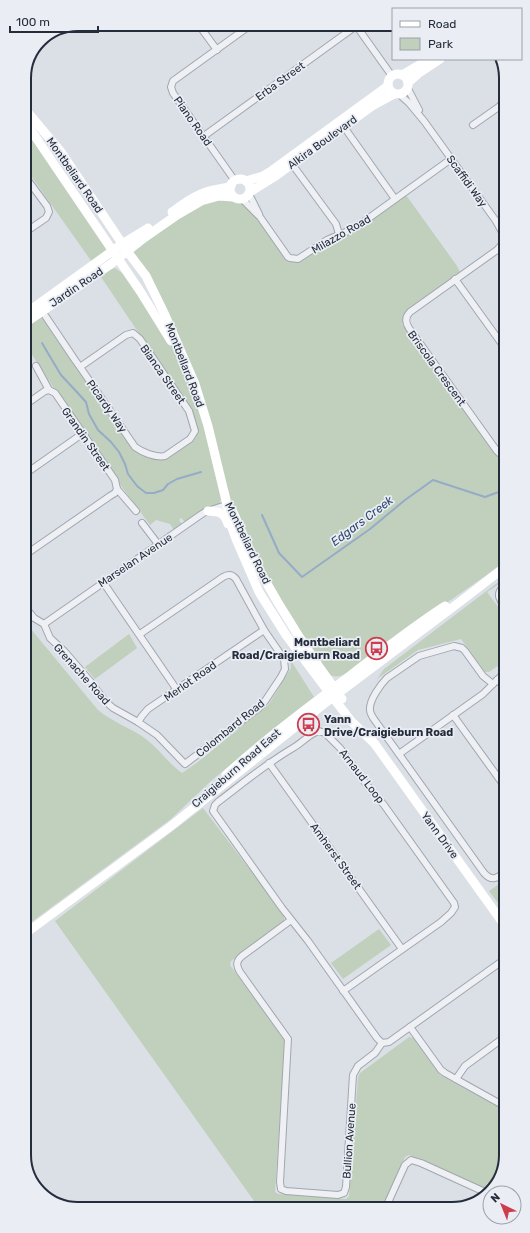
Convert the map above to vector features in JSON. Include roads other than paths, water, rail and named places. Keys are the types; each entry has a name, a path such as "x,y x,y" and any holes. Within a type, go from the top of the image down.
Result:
{"street":[{"path":"203,31 217,50"},
{"name":"Piano Road","path":"233,183 204,136 173,93 171,87 173,81 243,31"},
{"name":"Erba Street","path":"204,136 347,31"},
{"path":"359,31 392,76"},
{"path":"402,75 427,60"},
{"path":"407,85 407,80 402,75 396,74 388,80 389,89 397,94 404,92 407,85 419,73 438,60"},
{"name":"Scaffidi Way","path":"407,85 424,121"},
{"name":"Alkira Boulevard","path":"233,183 240,179 246,181 263,176 270,172 388,86"},
{"name":"Scaffidi Way","path":"397,94 409,103 424,121 499,226"},
{"name":"Alkira Boulevard","path":"244,195 292,164 372,106 397,94"},
{"path":"473,125 499,106"},
{"name":"Montbeliard Road","path":"31,116 61,152 125,248"},
{"path":"344,127 396,199"},
{"path":"31,130 116,255 168,336 178,354 208,426"},
{"name":"Milazzo Road","path":"244,195 286,254 290,258 298,259 339,234 355,228 451,159"},
{"path":"292,164 336,224 339,234"},
{"path":"244,195 250,186 246,181"},
{"path":"233,183 230,192 244,195"},
{"path":"125,248 195,197 210,191 225,188 233,183"},
{"path":"31,184 47,206 49,212 46,218 31,228"},
{"path":"125,248 177,215 201,202 220,196 244,195"},
{"name":"Briscola Crescent","path":"499,247 410,312 406,322 499,453"},
{"name":"Jardin Road","path":"31,311 39,308 125,248"},
{"name":"Montbellard Road","path":"125,248 146,276 195,384 208,426 227,501"},
{"path":"455,279 499,340"},
{"name":"Jardin Road","path":"31,317 39,308"},
{"name":"Picardy Way","path":"39,308 135,447 156,456 165,456 190,439 195,431"},
{"name":"Bianca Street","path":"80,367 126,335 133,333 140,339 189,411 195,431"},
{"name":"Grandin Street","path":"36,366 49,390 55,394 115,480 117,489 136,512"},
{"path":"31,401 49,390"},
{"path":"31,470 82,434"},
{"path":"31,551 115,493 117,489"},
{"name":"Montbeliard Road","path":"227,501 231,525 259,592"},
{"name":"Montbeliard Road","path":"227,501 257,567 324,680"},
{"name":"Marselan Avenue","path":"44,624 199,516 227,501"},
{"name":"Montbeliard Road","path":"208,511 219,512 225,517 245,571 286,636 324,680"},
{"path":"142,523 158,544"},
{"name":"Craigieburn Road East","path":"31,929 172,825 241,761 333,692 461,601 499,571"},
{"name":"Colombard Road","path":"140,634 228,574 234,576 236,579 264,630 284,659 285,669 260,707 185,764"},
{"path":"103,582 178,690"},
{"name":"Grenache Road","path":"31,614 44,624 50,638 74,663 105,701 113,708 157,735 185,764"},
{"name":"Merlot Road","path":"138,722 148,709 264,630"},
{"path":"499,684 483,676 465,651 462,648 454,646 419,656 387,678 371,701 370,709 371,715 488,877 495,878 499,876"},
{"path":"399,754 483,694 499,678"},
{"path":"324,680 349,681 344,706 322,701 324,680"},
{"name":"Yann Drive","path":"324,680 344,706 356,726 375,744 499,910"},
{"path":"453,715 499,779"},
{"name":"Arnaud Loop","path":"343,991 446,917 454,910 455,907 454,903 389,811 366,784 338,745 322,731 316,731 294,748 286,751 269,763 218,802 213,811 291,920 308,941 343,991 377,1038 382,1043"},
{"name":"Amherst Street","path":"269,763 402,949"},
{"name":"Bullion Avenue","path":"291,920 237,961 240,972 288,1039 280,1182 280,1186 283,1190 338,1195 344,1193 346,1190 353,1075 358,1066 375,1053 382,1043 389,1042 499,964"},
{"path":"410,1027 441,1070 499,1103"},
{"path":"456,1079 465,1066 499,1041"},
{"path":"388,1202 405,1165 411,1160 421,1163 482,1191"}],"waterway":[{"name":"Edgars Creek","path":"42,343 61,375 86,402 89,414 98,430 119,452 128,474 137,486 146,493 154,493 163,490 168,484 177,479 201,472"},
{"name":"Edgars Creek","path":"262,515 279,553 302,577 370,529 405,500 433,480 485,497 499,492"}],"place":[{"name":"Montbeliard Road/Craigieburn Road","path":"376,648"},
{"name":"Yann Drive/Craigieburn Road","path":"308,725"}]}
